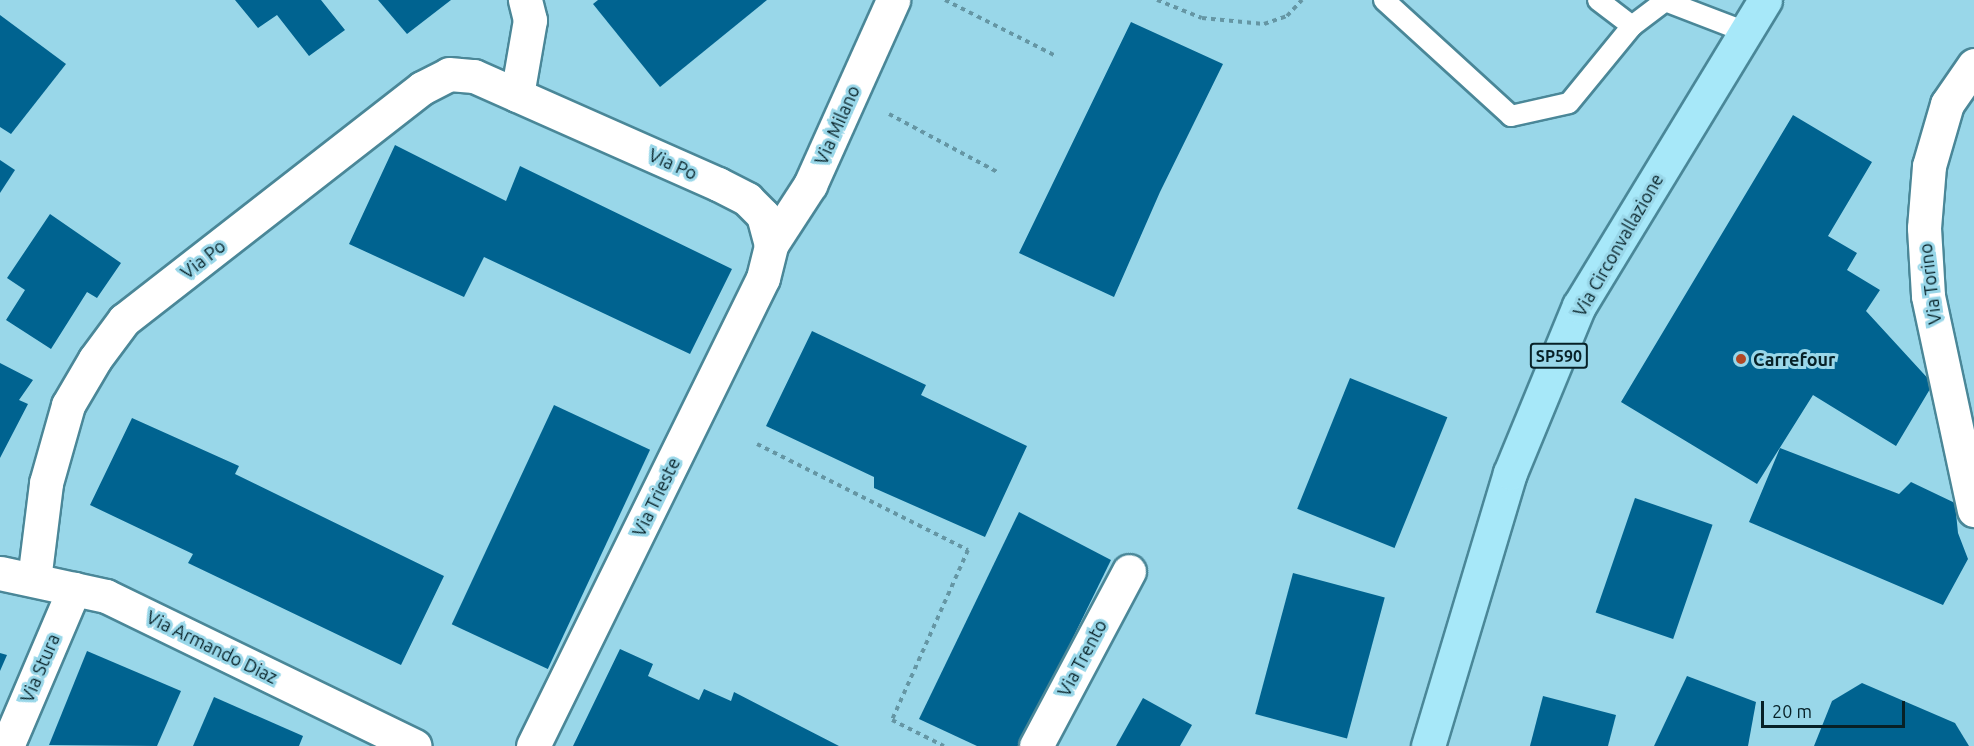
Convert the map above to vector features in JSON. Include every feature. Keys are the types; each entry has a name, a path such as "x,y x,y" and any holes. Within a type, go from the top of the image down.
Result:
{"main road":[{"name":"Via Circonvallazione","path":"1428,746 1510,473 1579,306 1765,0"}],"street":[{"path":"517,95 530,21 525,0"},
{"name":"Via Milano","path":"771,245 810,185 893,0"},
{"name":"Via Torino","path":"1974,65 1947,104 1929,166 1924,228 1929,296 1974,510"},
{"name":"Via Po","path":"34,580 46,483 68,405 94,359 124,320 422,88 449,74 474,76 747,199 763,215 771,245"},
{"name":"Via Trieste","path":"533,746 763,278 771,245"},
{"name":"Via Trento","path":"1036,746 1129,571"},
{"name":"Via Armando Diaz","path":"0,573 106,596 356,733 415,746"},
{"name":"Via Stura","path":"7,746 74,589"}],"lane":[{"path":"1384,0 1511,116 1569,103 1632,26 1665,1 1746,32"},
{"path":"1599,0 1632,26"}],"path":[{"path":"945,0 1054,55"},
{"path":"1158,0 1202,18 1264,24 1287,16 1302,0"},
{"path":"851,94 999,172"},
{"path":"757,444 968,550 892,720 944,746"}],"building":[{"path":"235,0 321,0 345,30 309,56 277,15 258,28"},
{"path":"378,0 451,0 407,34"},
{"path":"598,0 767,0 660,87 593,4"},
{"path":"0,15 66,64 11,134 0,127"},
{"path":"1131,22 1223,64 1160,192 1114,297 1019,253"},
{"path":"1793,115 1872,162 1828,236 1857,253 1847,270 1880,290 1866,311 1933,384 1896,446 1813,395 1757,484 1621,402"},
{"path":"395,145 506,201 520,166 732,269 690,354 484,257 464,297 349,244"},
{"path":"0,160 15,170 0,193"},
{"path":"50,214 121,263 97,298 87,292 51,349 6,320 25,290 7,278"},
{"path":"812,331 926,385 921,395 1027,446 985,537 874,488 874,477 766,426"},
{"path":"0,363 33,380 19,400 28,404 0,458"},
{"path":"1350,378 1447,417 1395,548 1297,509"},
{"path":"554,405 650,450 548,669 452,624"},
{"path":"132,418 239,466 235,474 444,576 401,665 188,563 193,554 90,505"},
{"path":"1780,448 1899,494 1911,482 1955,503 1958,533 1968,559 1943,605 1749,522"},
{"path":"1635,498 1713,525 1673,639 1596,612"},
{"path":"1019,512 1111,560 1020,746 977,746 919,719"},
{"path":"1293,573 1385,598 1347,739 1255,714"},
{"path":"620,649 653,664 648,676 699,700 704,689 731,701 734,692 839,746 573,746"},
{"path":"87,651 181,691 157,746 49,745"},
{"path":"0,653 7,655 0,671"},
{"path":"1687,676 1756,702 1748,746 1654,746"},
{"path":"1862,683 1955,723 1969,746 1814,746 1832,701"},
{"path":"1543,696 1616,715 1608,746 1530,746"},
{"path":"214,697 303,736 299,746 193,746"},
{"path":"1143,698 1192,725 1180,746 1116,746"}],"place":[{"name":"Carrefour","path":"1741,359"}]}
